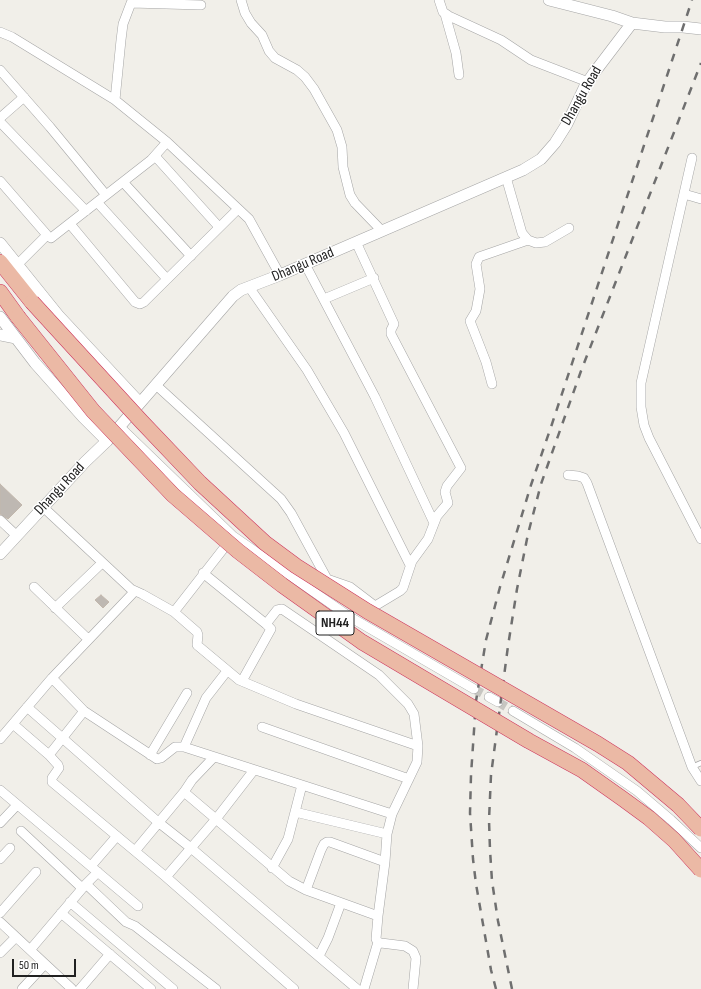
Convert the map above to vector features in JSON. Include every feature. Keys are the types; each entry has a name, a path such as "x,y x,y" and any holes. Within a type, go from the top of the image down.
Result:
{"highway":[{"name":"NH44","path":"0,262 32,302 141,421 200,482 265,543 296,566 367,611 591,740 628,763 678,805 701,829"},
{"name":"NH44","path":"0,292 18,317 93,411 173,495 238,552 288,590 362,642 529,741 582,770 649,818 674,840 701,870"}],"street":[{"path":"241,0 245,13 251,23 262,35 269,51 275,58 297,70 305,77 314,89 337,130 342,147 346,184 350,195 355,203 382,231"},
{"path":"439,0 440,6 445,14 456,53 458,75"},
{"path":"550,0 612,16 632,24 701,29"},
{"path":"115,100 121,40 130,3 201,5"},
{"path":"445,14 501,40 531,60 588,82"},
{"name":"Dhangu Road","path":"0,554 85,462 107,441 233,296 241,290 280,275 506,178 541,159 555,143 567,124 588,82 632,24"},
{"path":"0,32 115,100 167,142 249,219 280,275"},
{"path":"0,70 106,195"},
{"path":"0,118 24,97"},
{"path":"0,122 86,211"},
{"path":"0,181 50,238 70,224 155,156 167,142"},
{"path":"155,156 219,227"},
{"path":"692,158 641,383 641,407 644,426 649,438 701,539"},
{"path":"506,178 522,232 528,240 536,243 545,242 569,228"},
{"path":"123,182 191,256"},
{"path":"684,194 701,199"},
{"path":"97,202 167,279"},
{"path":"70,224 137,304 142,303 238,209"},
{"path":"17,265 47,235"},
{"path":"492,384 486,362 470,321 476,312 480,289 476,264 479,257 528,240"},
{"path":"156,385 281,499 291,513 327,579 350,588 375,606 402,589 410,564 428,539 437,516 448,503 445,492 447,486 460,471 461,467 391,334 394,324 356,242"},
{"path":"0,243 58,315 140,403"},
{"path":"306,264 375,397 434,523"},
{"path":"324,299 374,278"},
{"path":"249,287 307,370 344,434 410,564"},
{"path":"0,317 35,363 83,417 107,441"},
{"path":"0,335 16,338"},
{"path":"120,426 233,536 350,617 474,688"},
{"path":"568,475 584,478 587,483 697,765 701,781"},
{"path":"43,507 131,589 174,612 198,634 197,645 227,671 242,681 296,704 418,746"},
{"path":"0,520 17,536"},
{"path":"174,612 233,536"},
{"path":"55,608 102,562"},
{"path":"203,573 271,629 242,681"},
{"path":"34,587 88,639"},
{"path":"0,739 52,678 135,591"},
{"path":"266,624 278,610 282,609 379,675 408,704 414,714 418,746 417,762 392,814 387,834 376,939 378,942 364,989"},
{"path":"184,747 206,698 227,671"},
{"path":"52,678 84,711 150,755 159,759 175,747 184,747 392,814"},
{"path":"150,755 187,693"},
{"path":"489,697 498,702"},
{"path":"27,707 158,822 191,848 357,989"},
{"path":"49,755 84,711"},
{"path":"513,711 576,748 637,791 701,848"},
{"path":"12,724 49,755 59,767 52,778 52,782 166,877 294,989"},
{"path":"262,727 409,779"},
{"path":"134,851 184,792 192,780 214,757"},
{"path":"166,877 216,819 254,770"},
{"path":"272,868 288,838 302,785"},
{"path":"0,790 138,906"},
{"path":"184,792 289,881 306,890 378,916"},
{"path":"0,823 17,805"},
{"path":"295,812 387,834"},
{"path":"21,831 126,922 135,926 216,989"},
{"path":"30,950 84,886 117,836"},
{"path":"306,890 321,850 327,842 385,862"},
{"path":"0,859 10,848"},
{"path":"0,913 36,872"},
{"path":"70,902 173,989"},
{"path":"318,956 328,938 341,903"},
{"path":"61,913 151,989"},
{"path":"0,922 72,989"},
{"path":"0,953 16,937"},
{"path":"378,942 405,946 413,951 416,958 413,989"},
{"path":"80,989 110,954"},
{"path":"22,989 45,964"}],"building":[{"path":"0,484 22,505 8,519 0,514"},
{"path":"101,595 109,602 103,608 95,600"}],"tunnel":[{"path":"474,689 489,697"},
{"path":"498,702 513,711"}],"railway":[{"path":"496,989 491,970 476,884 470,813 476,701 486,640 500,587 531,485 692,0"},
{"path":"512,989 498,921 492,881 489,820 491,775 508,646 528,534 541,484 581,371 701,63"}]}
